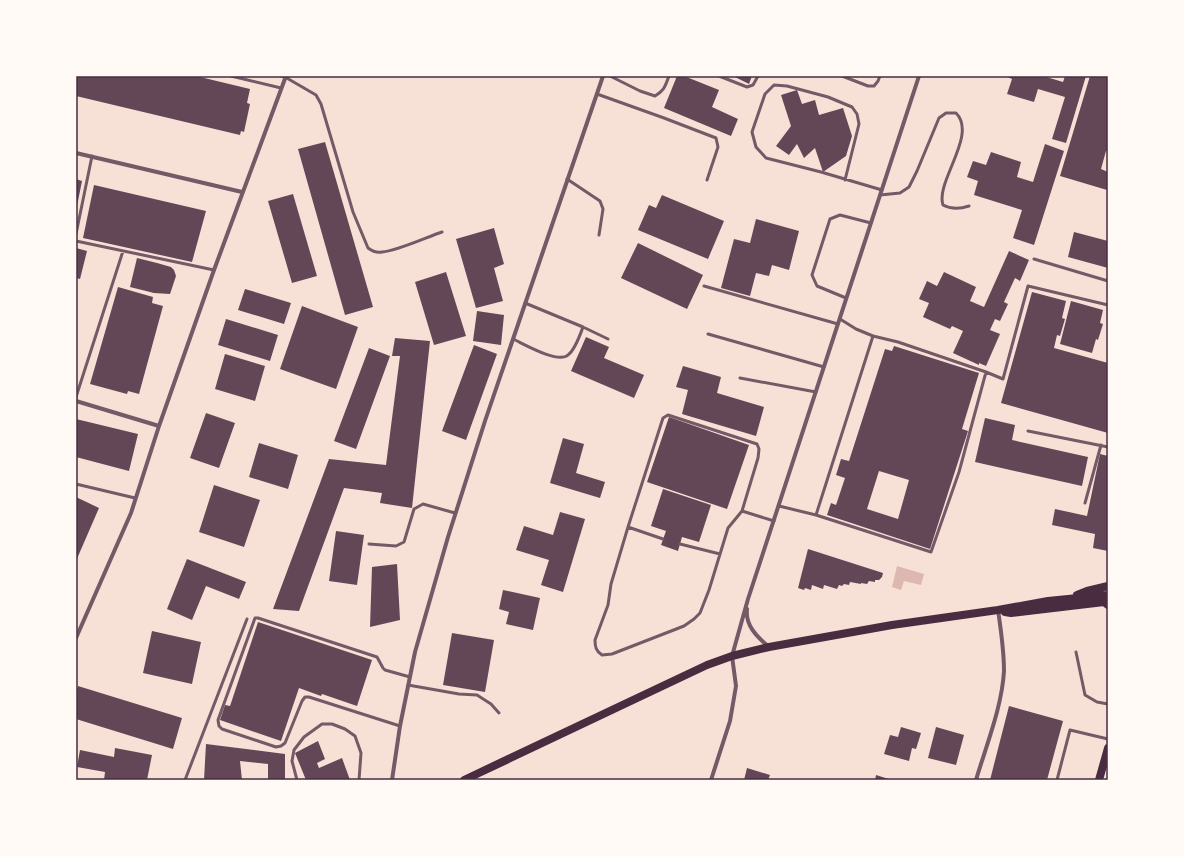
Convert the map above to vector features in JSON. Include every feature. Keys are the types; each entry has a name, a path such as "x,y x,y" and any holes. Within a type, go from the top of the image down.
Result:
{"main road":[{"path":"1069,599 1087,591 1108,586"},
{"path":"464,780 706,665 732,656 769,647 892,625 998,610 1048,601 1108,595"},
{"path":"998,610 1011,613 1104,602 1108,605"},
{"path":"1099,780 1108,748"}],"street":[{"path":"76,638 131,513 159,426 242,192 281,88 284,76"},
{"path":"392,780 400,726 414,652 455,513 603,76"},
{"path":"711,780 730,721 736,686 732,656 748,599 919,76"},
{"path":"76,153 242,192"},
{"path":"76,401 159,426"},
{"path":"748,599 746,613 750,627 769,647"},
{"path":"976,780 997,710 1002,687 1004,671 1003,642 998,610"}],"lane":[{"path":"231,76 281,88"},
{"path":"284,76 316,95 321,104 353,212 368,248 372,251 382,252 442,232"},
{"path":"610,76 640,91 655,96 661,92 666,85 669,76"},
{"path":"719,76 747,87 753,85 758,76"},
{"path":"842,76 868,86 874,86 880,76"},
{"path":"845,180 859,124 857,114 852,107 828,97 787,86 774,85 765,94 752,132 756,147 766,158 821,172 845,180 881,192 900,193 909,187 938,118 946,114 956,113 961,118 963,129 958,150 941,200 943,205 948,208 960,209 969,206"},
{"path":"597,94 716,138 718,147 707,180"},
{"path":"76,234 92,156"},
{"path":"567,179 600,201 603,209 599,235"},
{"path":"846,298 817,286 812,275 820,246 830,219 840,215 871,223"},
{"path":"76,241 214,270"},
{"path":"76,397 123,251"},
{"path":"1034,259 1108,280"},
{"path":"704,286 838,324"},
{"path":"840,319 856,329 873,336 898,342 1003,379 1028,286 1108,305"},
{"path":"525,304 583,327 608,339"},
{"path":"513,339 554,358 562,358 568,356 579,338 583,327"},
{"path":"708,334 824,367"},
{"path":"816,515 873,336"},
{"path":"779,506 816,515 930,552 959,472 986,372"},
{"path":"740,378 816,392"},
{"path":"668,415 757,444 759,454 742,510 728,528 700,613 684,626 612,654 602,655 597,651 595,640 608,605 611,584 628,527 663,418 668,415"},
{"path":"1028,430 1108,447"},
{"path":"1085,503 1101,445"},
{"path":"76,484 135,498"},
{"path":"369,544 396,546 404,542 414,508 423,504 455,513"},
{"path":"742,510 774,521"},
{"path":"628,527 663,539"},
{"path":"680,544 720,554"},
{"path":"400,726 309,697 306,697 302,701 285,743 281,746 276,747 222,729 219,726 218,720 255,618 376,657 385,670 410,677"},
{"path":"185,780 247,620"},
{"path":"1076,652 1085,695 1097,702 1108,704"},
{"path":"408,685 459,694 477,695 491,704 498,713"},
{"path":"297,780 292,761 294,750 304,738 322,724 332,724 345,729 355,736 361,753 359,780"},
{"path":"1057,780 1070,730 1108,739"}],"shaded area":[{"path":"897,566 924,574 921,585 904,581 901,590 892,587"}],"building":[{"path":"76,76 196,76 250,89 247,103 250,104 244,132 241,131 240,135 76,96"},
{"path":"677,76 684,76 719,90 712,107 738,119 731,136 664,108"},
{"path":"733,76 752,76 749,84"},
{"path":"1005,76 1043,76 1063,82 1065,76 1086,76 1066,143 1052,139 1065,97 1038,89 1034,102 1007,94 1012,79"},
{"path":"1090,76 1108,76 1108,151 1106,151 1101,169 1108,172 1107,190 1060,176"},
{"path":"797,90 802,104 815,100 819,115 843,108 852,136 846,156 823,172 815,148 804,158 797,144 789,155 776,146 791,126 781,95"},
{"path":"325,142 373,307 345,315 298,149"},
{"path":"1045,144 1064,151 1034,245 1013,238 1022,210 974,195 978,181 967,177 973,161 986,165 991,152 1021,162 1017,177 1033,182"},
{"path":"76,179 82,181 77,206 76,206"},
{"path":"94,185 206,211 192,262 83,238"},
{"path":"293,194 317,276 292,283 268,201"},
{"path":"662,195 724,221 708,259 638,230 649,205 656,208"},
{"path":"756,219 799,231 789,270 772,265 769,276 756,273 750,296 721,288 734,239 750,243"},
{"path":"494,228 504,264 494,268 503,301 476,308 456,239"},
{"path":"1074,232 1108,241 1108,268 1068,257"},
{"path":"638,243 703,275 687,309 621,278"},
{"path":"76,248 87,251 80,279 76,278"},
{"path":"1009,251 1029,260 1020,281 1015,278 1004,302 1008,304 1000,321 995,319 990,330 1000,334 986,366 979,363 979,365 953,353 963,331 952,326 950,329 923,317 929,303 919,299 927,281 937,286 944,272 976,287 970,301 984,307"},
{"path":"137,258 171,267 174,270 176,276 170,294 154,293 130,287"},
{"path":"446,272 466,336 434,345 415,282"},
{"path":"118,287 153,297 152,303 163,306 139,394 128,391 127,394 90,384"},
{"path":"245,289 291,303 284,324 238,310"},
{"path":"1032,292 1066,301 1062,318 1065,319 1060,336 1057,335 1054,348 1108,363 1108,433 1001,403"},
{"path":"1071,301 1103,310 1100,323 1103,324 1098,340 1096,339 1092,353 1060,344"},
{"path":"302,306 358,327 336,389 280,369"},
{"path":"477,311 504,315 501,345 473,341"},
{"path":"226,319 278,335 270,361 218,345"},
{"path":"586,337 609,347 604,358 644,375 634,398 571,371"},
{"path":"395,338 430,341 412,508 380,503 382,493 344,488 299,611 273,609 329,459 386,465 400,356 392,356"},
{"path":"474,345 497,354 466,440 442,431"},
{"path":"894,346 979,373 962,429 968,431 930,549 827,515 831,503 836,505 845,478 836,475 841,459 849,461 885,349 892,351","holes":["879,471 909,480 898,519 867,509"]},
{"path":"369,348 390,356 356,449 334,441"},
{"path":"225,354 265,366 255,401 215,389"},
{"path":"683,366 721,377 717,393 764,407 756,436 682,414 688,390 676,387"},
{"path":"206,413 235,423 219,468 190,458"},
{"path":"669,417 749,445 727,509 647,482"},
{"path":"985,418 1015,425 1012,440 1088,457 1082,486 975,462"},
{"path":"76,419 138,434 129,471 76,457"},
{"path":"563,438 584,444 576,473 605,482 600,498 550,483"},
{"path":"259,443 298,455 288,489 249,477"},
{"path":"1100,454 1108,456 1108,551 1093,548 1095,534 1052,525 1055,509 1087,516"},
{"path":"214,485 260,500 244,547 199,532"},
{"path":"663,489 711,505 699,542 682,537 678,551 661,545 666,531 651,526"},
{"path":"76,497 99,508 76,561"},
{"path":"560,512 585,519 563,592 541,585 549,560 516,550 524,526 553,535"},
{"path":"336,531 364,535 357,585 329,581"},
{"path":"808,549 883,573 882,577 879,580 875,580 875,582 869,581 867,584 850,582 849,585 839,585 837,589 824,585 823,589 812,585 811,590 798,588"},
{"path":"187,559 246,582 239,599 206,586 192,620 167,609"},
{"path":"397,564 400,620 370,627 372,567"},
{"path":"503,590 540,598 533,630 506,624 509,612 499,609"},
{"path":"258,622 372,660 357,706 299,688 281,741 220,720 225,705 230,706"},
{"path":"152,631 201,642 192,684 143,673"},
{"path":"452,633 494,640 485,692 443,685"},
{"path":"78,686 182,718 173,749 76,719 76,693"},
{"path":"1009,706 1063,721 1047,780 990,780"},
{"path":"901,727 921,733 916,749 912,748 909,761 884,754 890,735 898,737"},
{"path":"936,727 964,735 956,765 928,758"},
{"path":"318,741 325,759 317,763 319,768 342,758 350,780 306,780 295,753"},
{"path":"206,744 285,754 285,780 268,780 268,764 240,761 242,780 204,780"},
{"path":"115,748 152,755 147,780 104,780 105,772 77,767 80,750 114,757"},
{"path":"747,768 770,775 768,780 744,780"},
{"path":"876,775 892,780 875,780"}]}
